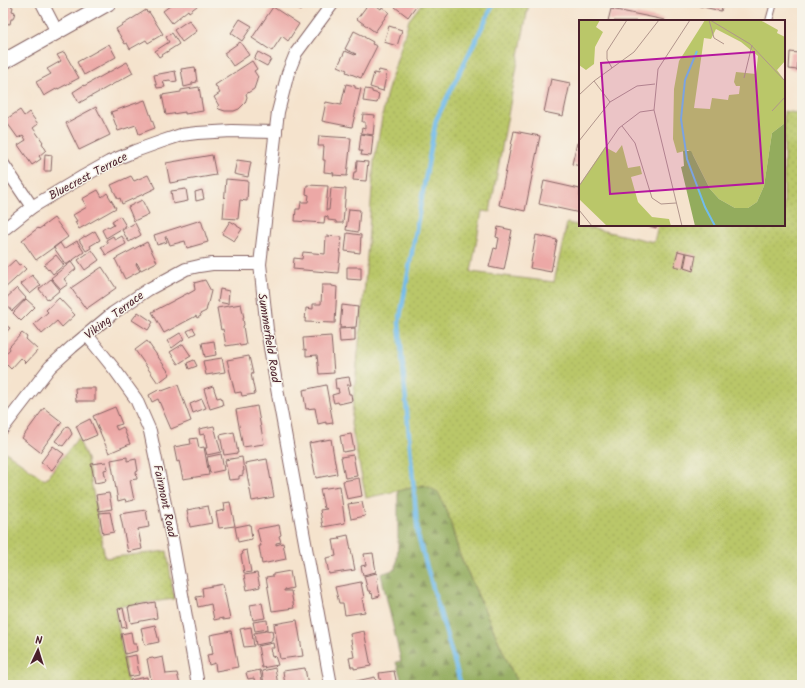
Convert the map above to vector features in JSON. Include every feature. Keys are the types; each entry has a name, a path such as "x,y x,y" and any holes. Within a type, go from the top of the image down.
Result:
{"street":[{"path":"42,3 57,32"},
{"path":"3,62 108,3"},
{"name":"Summerfield Road","path":"331,685 270,346 262,292 260,264 278,112 288,74 296,53 333,3"},
{"name":"Bluecrest Terrace","path":"3,230 32,207 109,162 135,151 181,135 232,131 276,132"},
{"path":"3,164 32,207"},
{"name":"Viking Terrace","path":"3,428 50,367 113,313 149,289 186,269 199,266 212,264 260,264"},
{"name":"Fairmont Road","path":"87,335 136,399 150,431 173,543 198,685"}],"lane":[{"path":"769,20 774,3"}],"green space":[{"path":"422,3 529,3 490,212 482,211 471,272 554,282 567,223 654,242 658,226 785,226 785,111 802,114 802,685 518,685 459,553 448,514 424,485 366,498 351,424 365,283 374,162 386,96 409,20"},
{"path":"78,438 87,459 105,558 167,551 174,599 115,607 128,685 3,685 3,450 45,480"},
{"path":"424,485 438,492 448,514 459,553 518,685 403,685 396,662 401,661 381,574 396,569 398,546 398,491"}],"building":[{"path":"3,3 8,3 8,5 13,7 12,11 15,12 10,24 3,23"},
{"path":"174,3 201,3 189,12 188,10 172,23 163,11"},
{"path":"290,3 307,3 300,11"},
{"path":"369,3 373,3 381,9 382,7 389,12 375,32 357,19"},
{"path":"398,3 418,3 408,17 395,7"},
{"path":"700,3 723,3 721,11 699,6"},
{"path":"273,7 299,24 288,41 282,36 272,51 252,38"},
{"path":"611,9 665,20 608,20"},
{"path":"146,10 147,13 149,12 163,34 148,43 146,40 130,49 127,43 125,44 116,29"},
{"path":"240,19 252,26 242,41 231,33"},
{"path":"189,20 197,31 182,42 174,30"},
{"path":"389,26 402,30 397,46 384,42"},
{"path":"354,31 364,36 373,42 372,44 377,46 361,78 346,72 347,70 338,66 345,51 355,55 356,54 345,49"},
{"path":"172,33 179,44 159,57 155,51 169,42 166,37"},
{"path":"240,42 249,55 233,66 224,53"},
{"path":"109,44 116,57 84,75 77,62"},
{"path":"64,52 79,78 44,96 36,82 51,74 47,69 61,61 57,55"},
{"path":"258,52 271,59 267,66 254,59"},
{"path":"790,52 799,53 797,70 789,69"},
{"path":"252,61 257,69 254,71 258,77 254,89 246,94 247,97 245,103 239,109 234,111 219,109 214,97 220,93 215,85"},
{"path":"127,62 133,73 79,103 73,92"},
{"path":"195,67 197,82 184,87 181,69"},
{"path":"379,70 387,72 383,91 370,87 374,73 378,74"},
{"path":"175,71 177,81 163,81 165,87 157,88 154,75"},
{"path":"551,79 570,83 563,116 544,112"},
{"path":"346,84 361,89 352,127 322,121 326,102 341,105"},
{"path":"199,87 203,111 166,115 162,95"},
{"path":"365,89 372,90 372,92 379,94 377,103 363,101"},
{"path":"145,100 155,128 139,134 136,125 118,131 111,112"},
{"path":"96,107 110,135 79,150 66,123"},
{"path":"20,110 24,116 29,112 38,124 33,128 43,142 42,143 46,150 39,156 41,159 32,165 18,145 26,140 23,135 18,138 5,120"},
{"path":"363,114 375,115 373,135 361,133 362,128 365,129 365,122 362,122"},
{"path":"514,131 540,136 525,211 499,205"},
{"path":"361,134 373,136 371,156 361,155 362,151 359,151"},
{"path":"319,136 351,138 347,176 333,175 334,173 324,172 324,146 318,146"},
{"path":"577,143 579,143 579,166 572,164"},
{"path":"45,154 52,155 51,171 44,171"},
{"path":"212,155 216,175 170,183 166,163"},
{"path":"237,160 251,162 248,177 234,174"},
{"path":"357,161 368,162 366,181 353,180 354,172 356,172"},
{"path":"148,175 156,188 122,204 120,198 118,199 111,185 131,176 134,181"},
{"path":"226,179 248,181 247,201 240,200 238,219 223,218"},
{"path":"544,181 579,189 579,213 539,204"},
{"path":"307,185 328,186 326,210 329,210 331,188 346,189 343,223 336,223 336,221 328,220 328,217 325,216 324,223 295,221 296,209 300,209 301,202 308,202 309,195 306,194"},
{"path":"186,189 188,201 173,204 171,191"},
{"path":"98,190 102,197 107,193 116,208 79,229 75,222 77,221 73,215 87,207 82,199"},
{"path":"202,190 204,199 196,201 195,192"},
{"path":"142,200 149,214 134,221 128,207"},
{"path":"349,209 360,210 358,232 346,230"},
{"path":"120,216 126,226 106,238 102,230 108,226 109,228 114,225 112,221"},
{"path":"54,218 68,237 36,260 22,240"},
{"path":"201,220 208,242 187,248 185,241 170,245 167,237 165,237 167,242 157,245 154,235"},
{"path":"230,221 242,229 234,241 222,234"},
{"path":"135,223 141,235 129,242 122,230"},
{"path":"498,227 512,230 504,270 489,267 494,248 497,249 499,238 496,237"},
{"path":"95,231 100,240 90,246 91,248 86,251 79,240"},
{"path":"347,233 361,235 360,253 345,251"},
{"path":"536,235 557,240 551,272 530,268"},
{"path":"113,236 115,240 122,236 126,244 106,255 101,247 108,243 106,240"},
{"path":"326,236 342,237 338,273 293,269 294,258 302,259 303,252 325,254"},
{"path":"77,241 84,252 66,265 54,248 60,243 64,249"},
{"path":"147,242 157,262 141,270 137,263 136,264 140,271 125,279 115,259"},
{"path":"92,250 99,260 85,270 78,260"},
{"path":"678,251 686,253 683,268 674,266"},
{"path":"687,253 696,255 693,271 684,268"},
{"path":"56,255 64,265 53,274 44,265"},
{"path":"15,260 19,265 21,264 26,269 3,290 3,271"},
{"path":"71,262 76,269 64,279 68,284 61,289 51,278"},
{"path":"102,267 116,288 86,309 71,288"},
{"path":"347,267 361,267 361,280 347,279"},
{"path":"32,275 41,285 30,294 21,284"},
{"path":"51,279 60,290 48,300 39,289"},
{"path":"205,280 211,291 206,311 200,314 201,316 197,318 196,316 164,333 152,312 195,290 194,283"},
{"path":"322,285 332,285 337,287 335,323 305,322 306,308 313,309 313,304 321,304"},
{"path":"17,288 26,298 12,311 3,301"},
{"path":"220,289 229,291 228,304 218,302"},
{"path":"59,298 75,315 62,327 57,321 42,334 34,324 48,312 46,310"},
{"path":"26,299 35,307 21,321 13,313"},
{"path":"241,304 244,318 243,326 246,345 240,346 239,344 226,346 217,308"},
{"path":"342,305 358,307 356,327 340,328"},
{"path":"138,312 153,322 148,330 132,320"},
{"path":"4,324 10,328 3,336 3,325"},
{"path":"193,328 196,333 190,336 187,331"},
{"path":"355,328 355,341 340,342 339,329"},
{"path":"22,333 38,350 26,363 21,358 11,369 7,365 6,366 3,364 3,357 10,349 9,347"},
{"path":"180,333 184,339 172,348 167,341"},
{"path":"331,336 334,373 319,374 317,355 306,356 303,338"},
{"path":"147,341 170,374 158,383 135,350"},
{"path":"214,341 216,355 205,357 202,343"},
{"path":"183,344 191,356 178,364 170,352"},
{"path":"249,356 255,394 242,396 241,392 235,393 227,360"},
{"path":"222,358 225,372 206,375 203,361"},
{"path":"194,360 197,366 189,369 187,363"},
{"path":"349,377 351,385 347,385 352,401 339,404 338,402 334,403 332,395 339,393 338,388 336,389 335,379"},
{"path":"178,385 191,421 171,429 158,399 152,402 149,395 160,389 162,391"},
{"path":"326,385 333,423 326,424 326,422 318,424 315,408 306,409 303,390"},
{"path":"213,386 217,398 221,397 223,405 210,409 204,389"},
{"path":"75,388 95,388 95,401 76,401"},
{"path":"202,399 206,408 193,413 190,404"},
{"path":"257,406 264,444 243,447 236,410"},
{"path":"115,407 122,424 115,426 117,430 123,427 130,444 109,453 93,416"},
{"path":"44,408 62,422 40,452 22,438"},
{"path":"90,419 97,435 83,441 76,426"},
{"path":"67,426 72,434 63,446 55,441"},
{"path":"214,426 221,452 207,455 204,434 200,435 199,429"},
{"path":"234,432 238,453 224,455 220,435"},
{"path":"351,434 354,450 343,452 340,436"},
{"path":"197,438 199,448 204,447 209,475 183,479 174,447 191,444 190,439"},
{"path":"331,439 337,474 316,478 309,443"},
{"path":"53,446 64,454 52,470 41,462"},
{"path":"221,454 224,470 210,473 207,457"},
{"path":"353,455 357,476 345,478 341,457"},
{"path":"127,457 127,461 136,459 138,471 136,472 137,479 130,480 134,500 126,502 125,499 118,501 111,460"},
{"path":"242,457 244,471 243,475 239,476 239,479 229,480 225,460"},
{"path":"267,459 274,497 252,501 245,463"},
{"path":"106,462 108,469 104,470 106,481 95,483 91,464"},
{"path":"359,478 362,496 347,499 343,481"},
{"path":"340,486 345,523 323,527 320,510 327,509 324,508 320,489"},
{"path":"109,493 112,509 99,511 96,495"},
{"path":"230,502 235,526 219,528 216,512 225,510 224,503"},
{"path":"362,502 365,516 351,519 348,504"},
{"path":"208,506 212,523 190,527 187,510"},
{"path":"146,510 149,527 138,529 142,549 128,552 120,514"},
{"path":"110,512 114,532 103,534 99,513"},
{"path":"250,524 252,539 238,542 235,527"},
{"path":"279,525 281,535 279,536 281,542 276,543 276,545 283,543 286,559 262,564 259,546 261,546 257,529"},
{"path":"348,535 355,570 329,574 326,558 336,556 333,540 340,539 339,537"},
{"path":"247,550 251,572 244,573 241,555 243,554 242,551"},
{"path":"373,553 376,572 363,575 361,566 366,565 364,554"},
{"path":"290,571 293,588 284,591 291,591 294,608 272,611 266,577 273,576 273,574"},
{"path":"257,573 260,587 247,590 244,575"},
{"path":"377,573 380,596 373,598 372,593 371,594 370,591 368,591 364,576"},
{"path":"361,582 365,612 345,615 343,603 339,603 335,587"},
{"path":"223,584 230,619 223,620 223,618 214,620 211,604 198,607 196,597 203,596 202,588"},
{"path":"155,602 157,618 131,623 128,607"},
{"path":"262,603 265,618 253,620 250,605"},
{"path":"123,608 127,627 122,628 118,609"},
{"path":"267,620 268,629 255,631 253,622"},
{"path":"297,620 303,656 280,659 274,624"},
{"path":"155,625 159,642 145,645 141,628"},
{"path":"251,627 254,646 244,647 240,629"},
{"path":"272,630 273,637 271,642 256,645 254,633"},
{"path":"231,631 238,667 216,671 215,663 209,665 207,655 213,654 210,635"},
{"path":"364,631 371,666 354,669 354,667 351,667 349,658 354,657 350,634"},
{"path":"131,632 133,644 136,644 137,651 125,654 121,634"},
{"path":"273,643 274,648 270,648 272,657 275,656 278,665 262,668 258,646"},
{"path":"136,655 139,675 129,677 125,657"},
{"path":"163,657 166,674 177,673 180,685 152,685 147,659"},
{"path":"275,668 278,685 264,685 262,671"},
{"path":"305,668 308,685 285,685 283,671"},
{"path":"260,670 263,685 255,685 254,678 248,679 246,673"},
{"path":"394,671 397,685 381,685 379,673"},
{"path":"147,677 148,685 131,685 130,680"},
{"path":"375,677 377,685 348,685 347,683"}],"waterway":[{"path":"461,685 418,536 399,323 436,120 494,3"}]}
